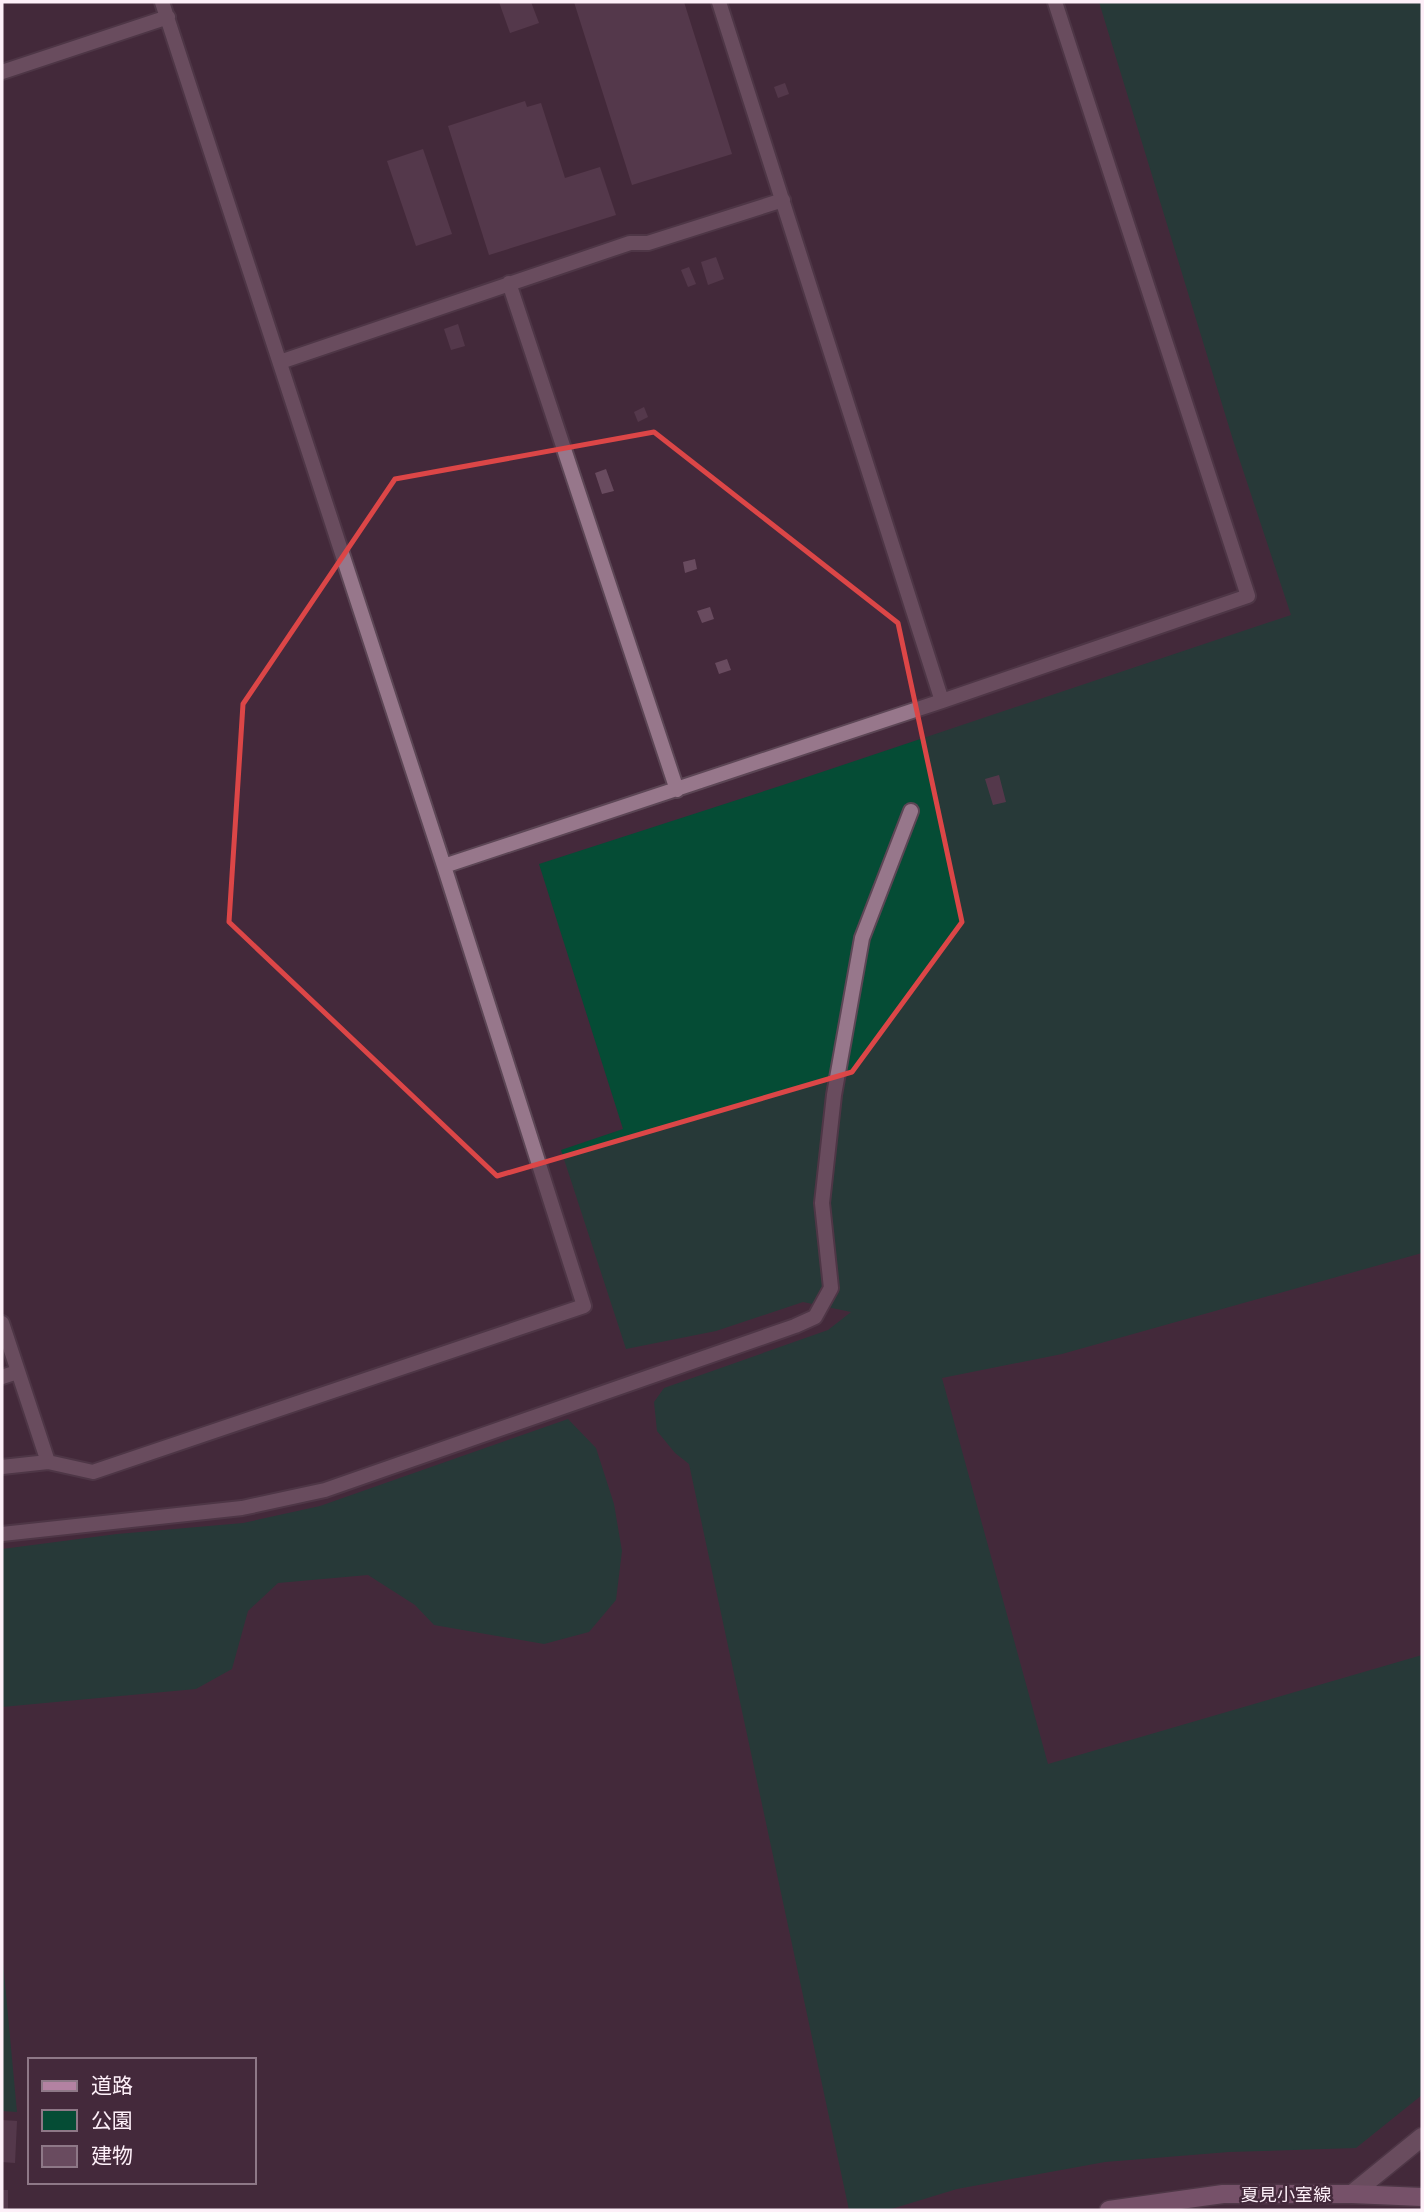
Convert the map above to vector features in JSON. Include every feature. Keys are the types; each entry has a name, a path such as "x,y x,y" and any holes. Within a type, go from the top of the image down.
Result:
{"main road":[{"name":"夏見小室線","path":"1109,2210 1223,2194 1422,2197"}],"street":[{"path":"1352,2194 1422,2137"}],"lane":[{"path":"2,1467 48,1462 93,1472 584,1306 444,866 162,2"},
{"path":"719,2 942,701"},
{"path":"444,866 677,790 1248,596 1055,2"},
{"path":"2,72 168,17"},
{"path":"280,362 630,243 648,243 783,200"},
{"path":"509,282 677,790"},
{"path":"2,1534 242,1508 325,1490 816,1317 831,1288 822,1203 834,1095 862,937 911,811"},
{"path":"2,1322 48,1462"},
{"path":"2,1377 17,1372"}],"highlighted area":[{"path":"654,432 898,623 962,922 852,1072 497,1176 229,922 243,704 395,479"}],"green space":[{"path":"1099,2 1422,2 1422,1253 1062,1354 942,1378 1048,1764 1422,1655 1422,2095 1356,2148 1229,2152 1105,2162 957,2189 888,2210 849,2210 689,1464 675,1453 657,1431 654,1402 664,1388 828,1330 851,1312 803,1302 716,1331 626,1349 561,1150 623,1129 539,864 1291,615 1233,440"},
{"path":"568,1419 596,1448 614,1504 622,1551 616,1600 589,1632 544,1644 434,1625 415,1605 368,1575 278,1583 248,1611 232,1669 196,1689 2,1707 2,1549 117,1534 243,1523 320,1506"},
{"path":"2,1951 17,2112 2,2111"}],"building":[{"path":"499,2 531,2 539,23 510,33"},
{"path":"574,2 684,2 732,154 632,185"},
{"path":"785,83 789,94 778,98 774,87"},
{"path":"525,101 527,107 541,103 565,178 600,167 616,215 489,255 448,126"},
{"path":"423,149 452,234 416,246 387,161"},
{"path":"716,257 724,279 708,285 701,262"},
{"path":"689,267 696,284 688,287 681,270"},
{"path":"458,324 465,346 451,350 444,329"},
{"path":"644,407 648,417 638,422 634,412"},
{"path":"606,469 614,491 602,494 595,473"},
{"path":"695,559 697,569 685,573 683,562"},
{"path":"710,607 714,619 702,623 697,611"},
{"path":"727,659 731,670 719,674 715,663"},
{"path":"999,775 1006,802 993,805 985,779"},
{"path":"2,2120 17,2121 15,2163 2,2162"},
{"path":"2,2190 8,2190 8,2210 2,2210"}]}
